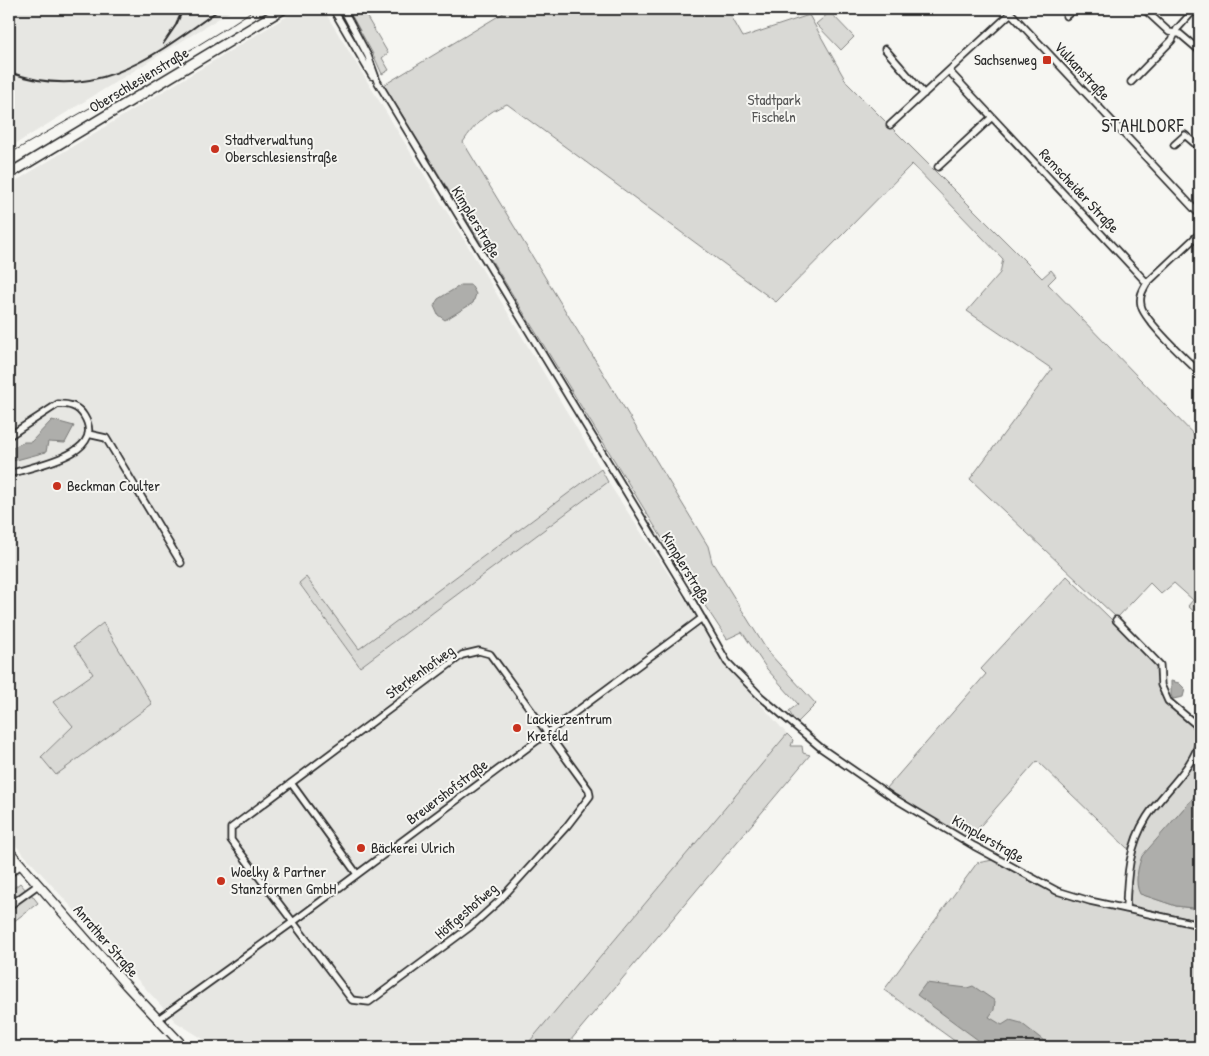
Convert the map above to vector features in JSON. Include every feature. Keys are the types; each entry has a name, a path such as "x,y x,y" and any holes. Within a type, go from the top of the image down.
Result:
{"main road":[{"name":"Oberschlesienstraße","path":"9,174 283,9"},
{"name":"Anrather Straße","path":"9,851 157,1020 184,1047"}],"street":[{"name":"Kimplerstraße","path":"333,9 728,662 767,702 821,748 892,797 1039,883 1075,897 1200,925"},
{"name":"Kimplerstraße","path":"342,9 368,56 377,81"},
{"path":"1066,16 1074,9"},
{"path":"1144,9 1169,32 1180,34 1200,51"},
{"path":"1131,82 1172,40 1175,33 1195,9"},
{"path":"890,125 949,71 1009,11"},
{"name":"Vulkanstraße","path":"1009,11 1200,215"},
{"path":"885,49 924,94"},
{"name":"Remscheider Straße","path":"949,71 1148,283"},
{"path":"938,168 992,117"},
{"path":"1174,145 1185,135 1200,148"},
{"path":"1200,233 1148,283 1142,293 1142,310 1200,373"},
{"path":"9,436 51,407 65,404 77,408 83,413 89,426 88,434 82,447 76,452 9,474"},
{"path":"88,434 106,438 181,563"},
{"name":"Breuershofstraße","path":"157,1020 293,922 702,618"},
{"path":"1116,620 1160,664 1161,685 1168,701 1200,728"},
{"name":"Sterkenhofweg","path":"293,922 231,840 231,828 462,655 479,651 490,654 547,733"},
{"name":"Höffgeshofweg","path":"293,922 352,1000 369,1002 470,927 527,872 590,796 589,790 547,733"},
{"path":"1126,909 1127,874 1135,840 1147,817 1196,754 1200,738"},
{"path":"291,783 357,874"},
{"path":"9,874 20,865"},
{"path":"9,906 38,886"}],"shaded area":[{"path":"9,9 234,9 9,148"},
{"path":"299,9 323,9 601,469 359,650 306,578 299,583 304,591 360,667 608,482 734,674 787,734 525,1047 216,1047 176,1022 9,838 9,185","holes":["74,726 56,775 41,757"]},
{"path":"461,285 471,285 476,294 473,303 445,320 438,315 434,306 438,299"},
{"path":"52,420 74,426 65,443 48,442 46,452 9,462 9,449 24,442 31,442"},
{"path":"1171,681 1179,683 1185,689 1183,697 1173,699 1171,695"},
{"path":"1200,790 1200,909 1176,906 1140,894 1137,880 1142,856"},
{"path":"926,983 967,988 973,986 995,1001 994,1010 989,1017 1002,1025 1010,1020 1021,1023 1048,1044 1047,1047 978,1047 978,1040 917,995"}],"green space":[{"path":"348,9 362,9 388,53 382,58 389,70 382,74"},
{"name":"Stadtpark Fischeln","path":"510,9 727,9 743,37 809,15 847,83 1042,278 1051,270 1056,276 1048,284 1200,441 1200,617 1188,606 1193,600 1174,583 1161,594 1150,583 1117,618 970,479 1052,369 967,311 1000,273 1003,259 912,164 776,302 507,104 500,107 482,119 463,142 708,546 712,562 768,652 816,704 796,724 789,711 798,704 767,669 742,632 727,639 684,574 384,85"},
{"path":"830,12 854,37 841,50 816,24"},
{"path":"601,469 608,482 360,667 299,583 306,577 359,649"},
{"path":"1067,576 1159,666 1159,685 1167,702 1196,727 1199,733 1197,746 1185,766 1150,809 1130,848 1127,848 1037,761 968,840 886,789 986,674 981,669"},
{"path":"103,623 152,704 56,775 41,757 73,726 53,702 93,674 74,646"},
{"path":"787,734 793,740 791,746 802,746 803,753 810,755 565,1047 525,1047"},
{"path":"1200,748 1200,790 1172,822 1141,894 1176,906 1200,909 1200,921 1132,906 1128,899 1128,890 1133,851 1143,827 1186,772"},
{"path":"993,860 1039,886 1074,900 1200,928 1200,1047 963,1047 884,990 977,863"},
{"path":"20,883 26,890 9,903 9,892"},
{"path":"31,894 38,903 9,925 9,909"}],"tram line":[{"path":"9,154 164,66 255,9"}],"railway":[{"path":"163,44 176,25 183,9"},
{"path":"9,72 40,80 69,82 96,79 122,70 171,44 220,9"}],"place":[{"name":"Sachsenweg","path":"1047,60"},
{"name":"Stadtverwaltung Oberschlesienstraße","path":"215,149"},
{"name":"Beckman Coulter","path":"57,486"},
{"name":"Lackierzentrum Krefeld","path":"517,728"},
{"name":"Bäckerei Ulrich","path":"361,848"},
{"name":"Woelky & Partner Stanzformen GmbH","path":"221,881"}],"district":[{"name":"STAHLDORF","path":"1143,126"}]}
